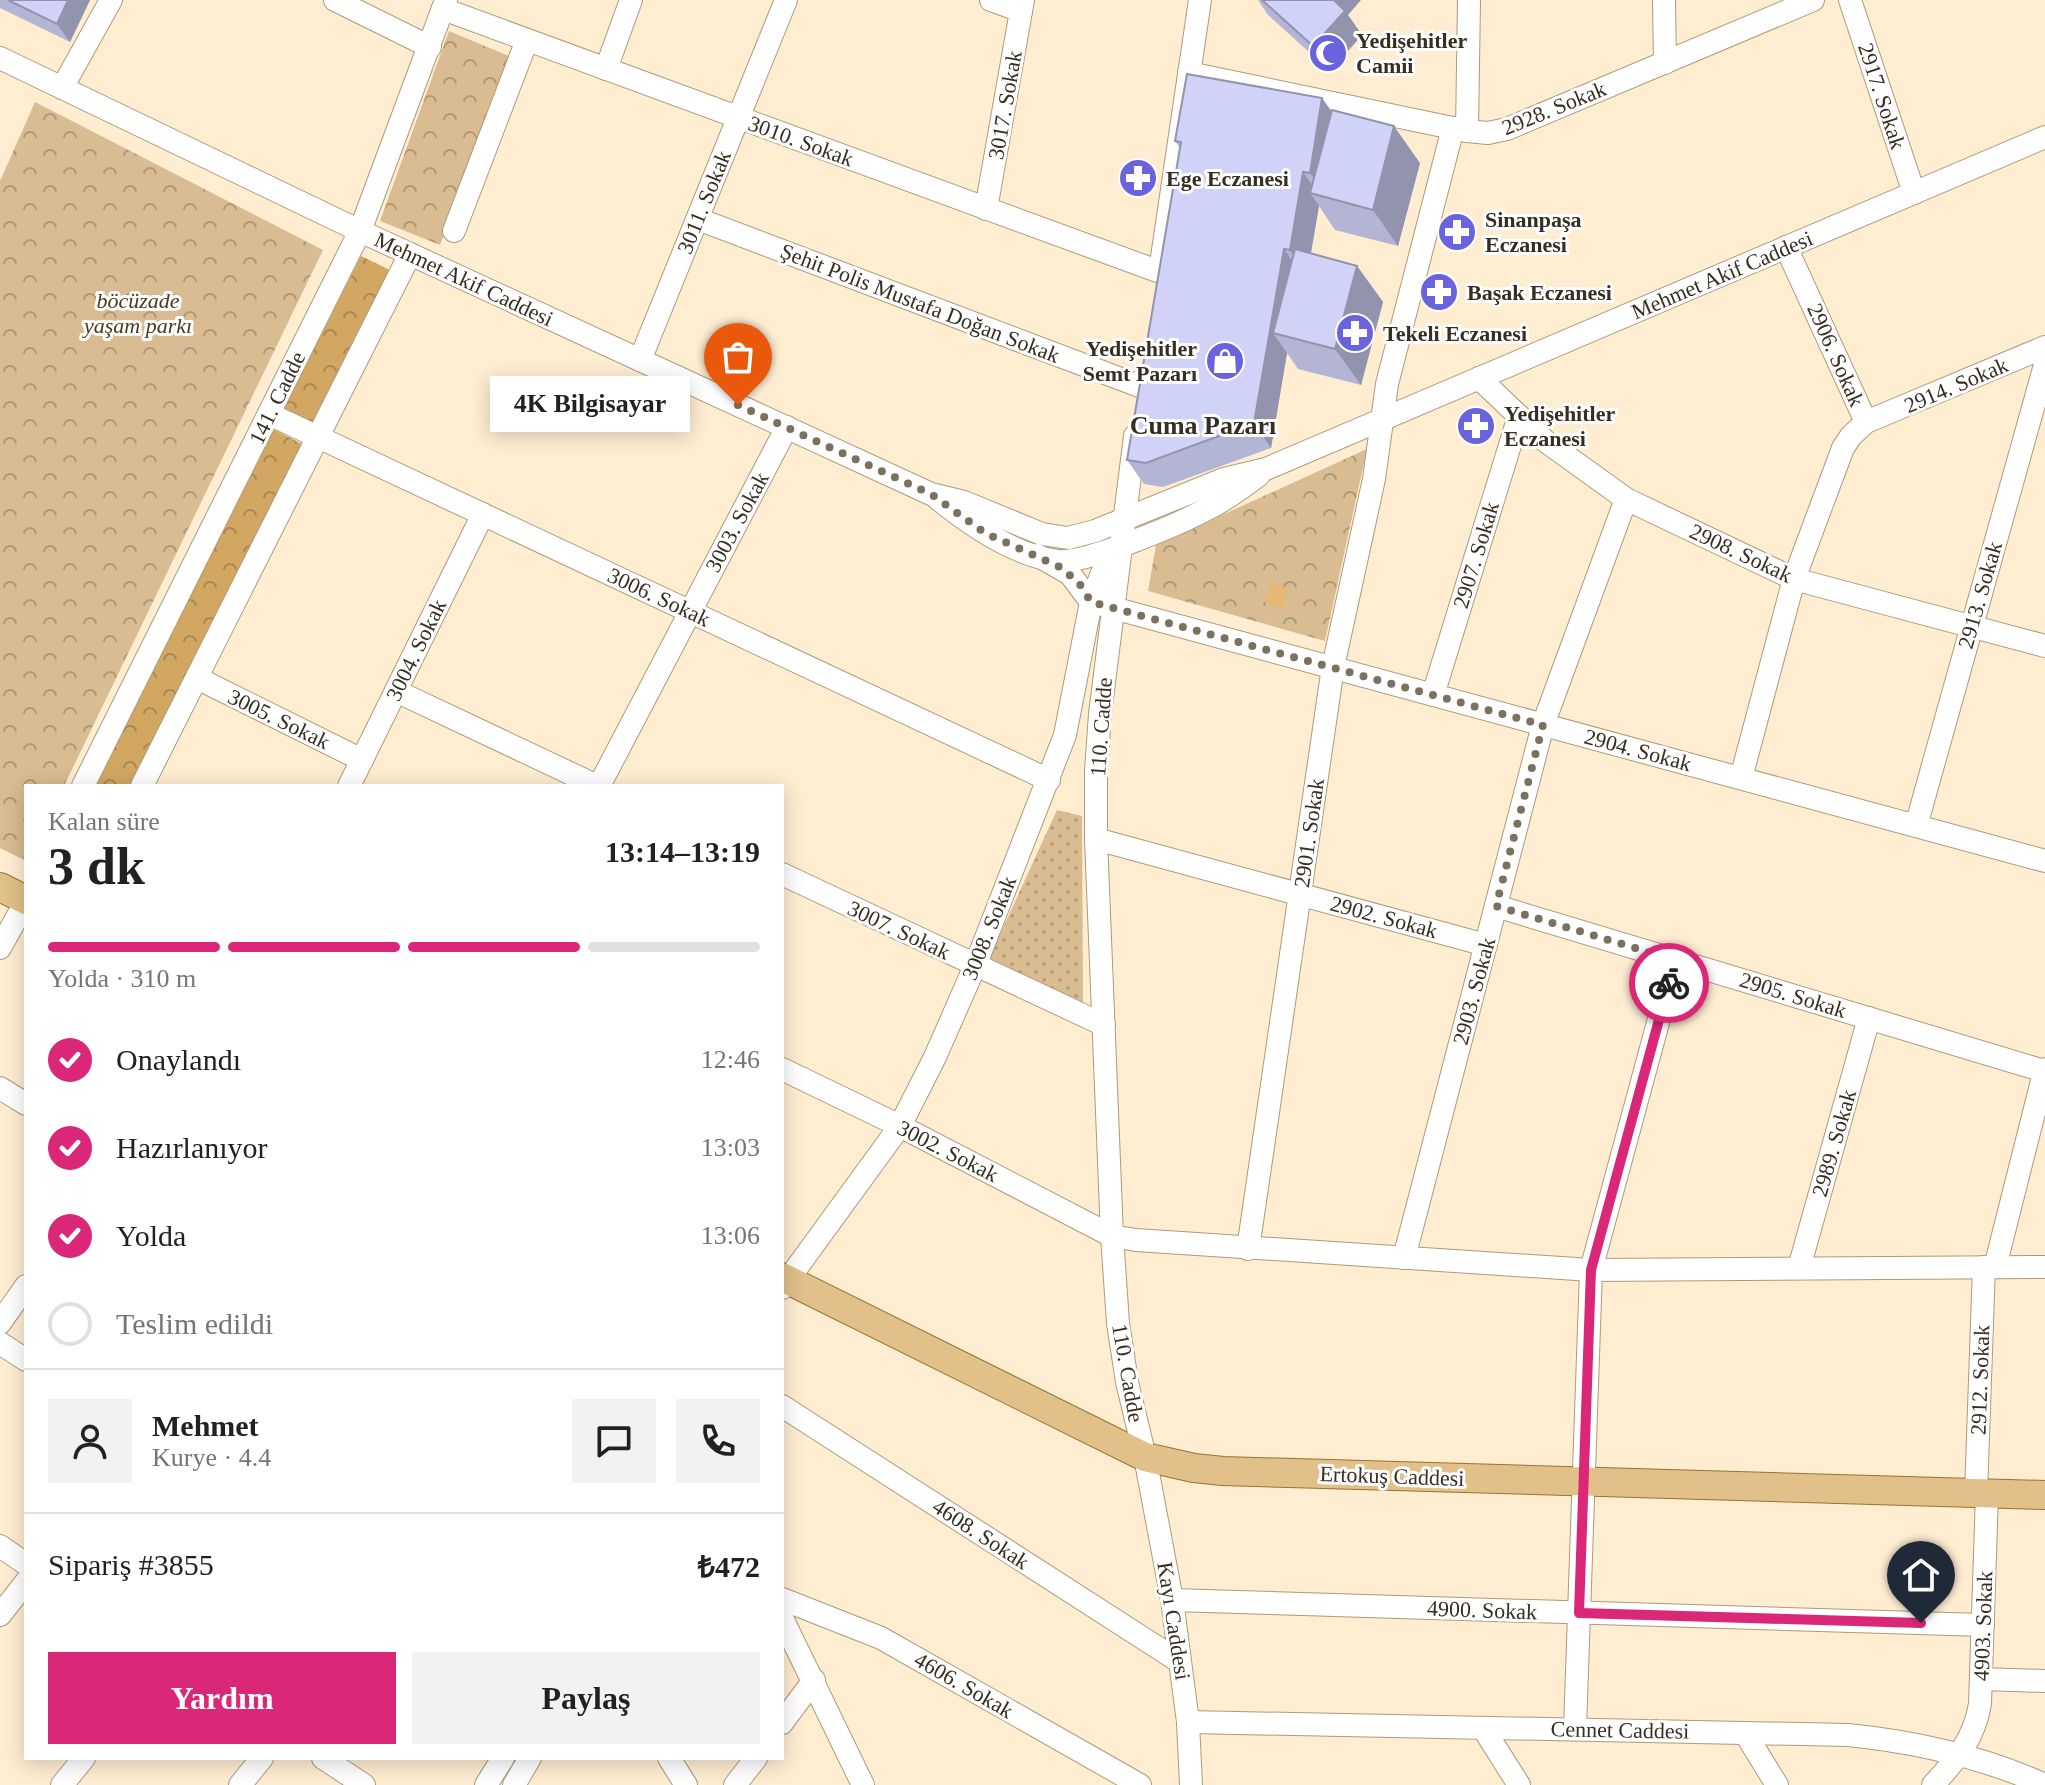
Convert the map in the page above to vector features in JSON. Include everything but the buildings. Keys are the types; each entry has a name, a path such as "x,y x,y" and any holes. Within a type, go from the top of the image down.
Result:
{"main road":[{"path":"0,887 24,899"},
{"name":"Ertokuş Caddesi","path":"784,1281 1145,1457 1194,1468 2045,1495"}],"street":[{"path":"62,88 111,0"},
{"path":"335,0 430,47"},
{"path":"606,69 631,0"},
{"name":"3011. Sokak","path":"640,360 786,0"},
{"path":"991,0 1022,5"},
{"path":"1189,73 1200,0"},
{"name":"2901. Sokak","path":"1248,1249 1333,667 1374,479 1381,420 1396,346 1460,130 1469,0"},
{"path":"1664,0 1665,63"},
{"name":"2928. Sokak","path":"1189,73 1460,130 1488,133 1507,129 1813,0"},
{"name":"2917. Sokak","path":"1850,0 1914,193"},
{"name":"141. Cadde","path":"84,784 360,231 445,5"},
{"name":"3010. Sokak","path":"445,5 527,40 986,209 1158,280 1189,73"},
{"name":"3017. Sokak","path":"986,209 1022,5"},
{"path":"454,231 527,40"},
{"name":"Mehmet Akif Caddesi","path":"0,58 360,231 931,494 985,533 1037,555 1053,560 1079,560 1120,545 1206,511 1266,469"},
{"name":"Mehmet Akif Caddesi","path":"931,494 964,502 1054,537 1081,535 1210,484 1266,469 2045,137"},
{"name":"Şehit Polis Mustafa Doğan Sokak","path":"698,219 1140,402"},
{"name":"2906. Sokak","path":"1741,778 1794,579 1843,448 1866,422 1786,247"},
{"path":"143,784 410,254"},
{"name":"2914. Sokak","path":"1866,422 2045,347"},
{"name":"110. Cadde","path":"1145,1457 1127,1382 1118,1323 1096,839 1102,605 1120,545 1147,358"},
{"name":"2913. Sokak","path":"1916,826 2045,365"},
{"name":"2908. Sokak","path":"1479,378 1571,461 1626,499 1794,579 2045,646"},
{"name":"3006. Sokak","path":"269,414 1049,780"},
{"name":"2907. Sokak","path":"1433,695 1519,416"},
{"name":"3003. Sokak","path":"599,784 787,427"},
{"name":"2903. Sokak","path":"1404,1258 1543,725 1626,499"},
{"name":"3004. Sokak","path":"350,784 483,514"},
{"path":"1037,555 1070,574 1102,605"},
{"name":"2904. Sokak","path":"1102,605 2045,861"},
{"name":"3008. Sokak","path":"784,1280 900,1126 935,1057 1049,780 1102,605"},
{"name":"3005. Sokak","path":"197,678 362,760"},
{"path":"396,691 594,784"},
{"name":"2902. Sokak","path":"1096,839 1486,945"},
{"name":"3007. Sokak","path":"784,875 1104,1025"},
{"path":"0,948 24,904"},
{"name":"2905. Sokak","path":"1496,906 2045,1070"},
{"path":"1575,1729 1591,1270 1675,960"},
{"name":"2989. Sokak","path":"1799,1268 1869,1018"},
{"name":"3002. Sokak","path":"784,1070 1112,1236 1163,1243 1591,1270 2045,1267"},
{"name":"2912. Sokak","path":"1981,1493 1990,1267 2045,1070"},
{"path":"0,1088 24,1103"},
{"path":"0,1323 24,1289"},
{"path":"0,1343 24,1359"},
{"name":"4608. Sokak","path":"784,1407 1180,1662"},
{"name":"Kayı Caddesi","path":"1145,1457 1172,1600 1188,1722 1191,1785"},
{"name":"4903. Sokak","path":"1962,1754 1977,1721 1981,1679 1981,1493"},
{"path":"0,1546 24,1565"},
{"path":"0,1615 24,1568"},
{"name":"4606. Sokak","path":"784,1600 881,1638 1140,1785"},
{"name":"4900. Sokak","path":"1172,1600 1983,1625"},
{"path":"784,1622 863,1785"},
{"path":"1981,1679 2045,1681"},
{"path":"784,1720 814,1680"},
{"name":"Cennet Caddesi","path":"1188,1722 1848,1735 1925,1745 1962,1754 2015,1771 2045,1785"},
{"path":"1483,1728 1519,1785"},
{"path":"1745,1733 1777,1785"},
{"path":"1933,1785 1962,1754"},
{"path":"62,1785 82,1760"},
{"path":"240,1785 260,1760"},
{"path":"326,1760 364,1785"},
{"path":"486,1785 502,1760"},
{"path":"514,1785 529,1760"},
{"path":"670,1760 686,1785"},
{"path":"735,1785 754,1760"}],"green space":[{"path":"449,31 511,57 440,245 380,221"},
{"name":"böcüzade yaşam parkı","path":"35,102 323,250 65,784 24,784 24,860 0,848 0,181"},
{"path":"361,256 392,271 314,425 283,409"},
{"path":"273,429 304,445 133,784 94,784"},
{"path":"1367,449 1325,641 1148,591 1156,545"},
{"path":"1057,810 1082,816 1083,1009 986,965"}],"shaded area":[{"path":"1276,582 1280,588 1286,587 1289,591 1281,609 1263,600 1270,592 1268,586"}],"way so far":[{"path":"738,405 931,494 985,533 1060,567 1079,583 1091,602 1543,725 1496,906 1675,960 1669,983"}],"place":[{"name":"Yedişehitler Camii","path":"1328,53"},
{"name":"Ege Eczanesi","path":"1138,178"},
{"name":"Sinanpaşa Eczanesi","path":"1457,232"},
{"name":"Başak Eczanesi","path":"1439,292"},
{"name":"Tekeli Eczanesi","path":"1355,333"},
{"name":"Yedişehitler Semt Pazarı","path":"1225,361"},
{"name":"4K Bilgisayar","path":"738,405"},
{"name":"Yedişehitler Eczanesi","path":"1476,426"}],"district":[{"name":"Cuma Pazarı","path":"1203,425"}],"route":[{"path":"1669,983 1591,1270 1579,1613 1921,1623"}]}
